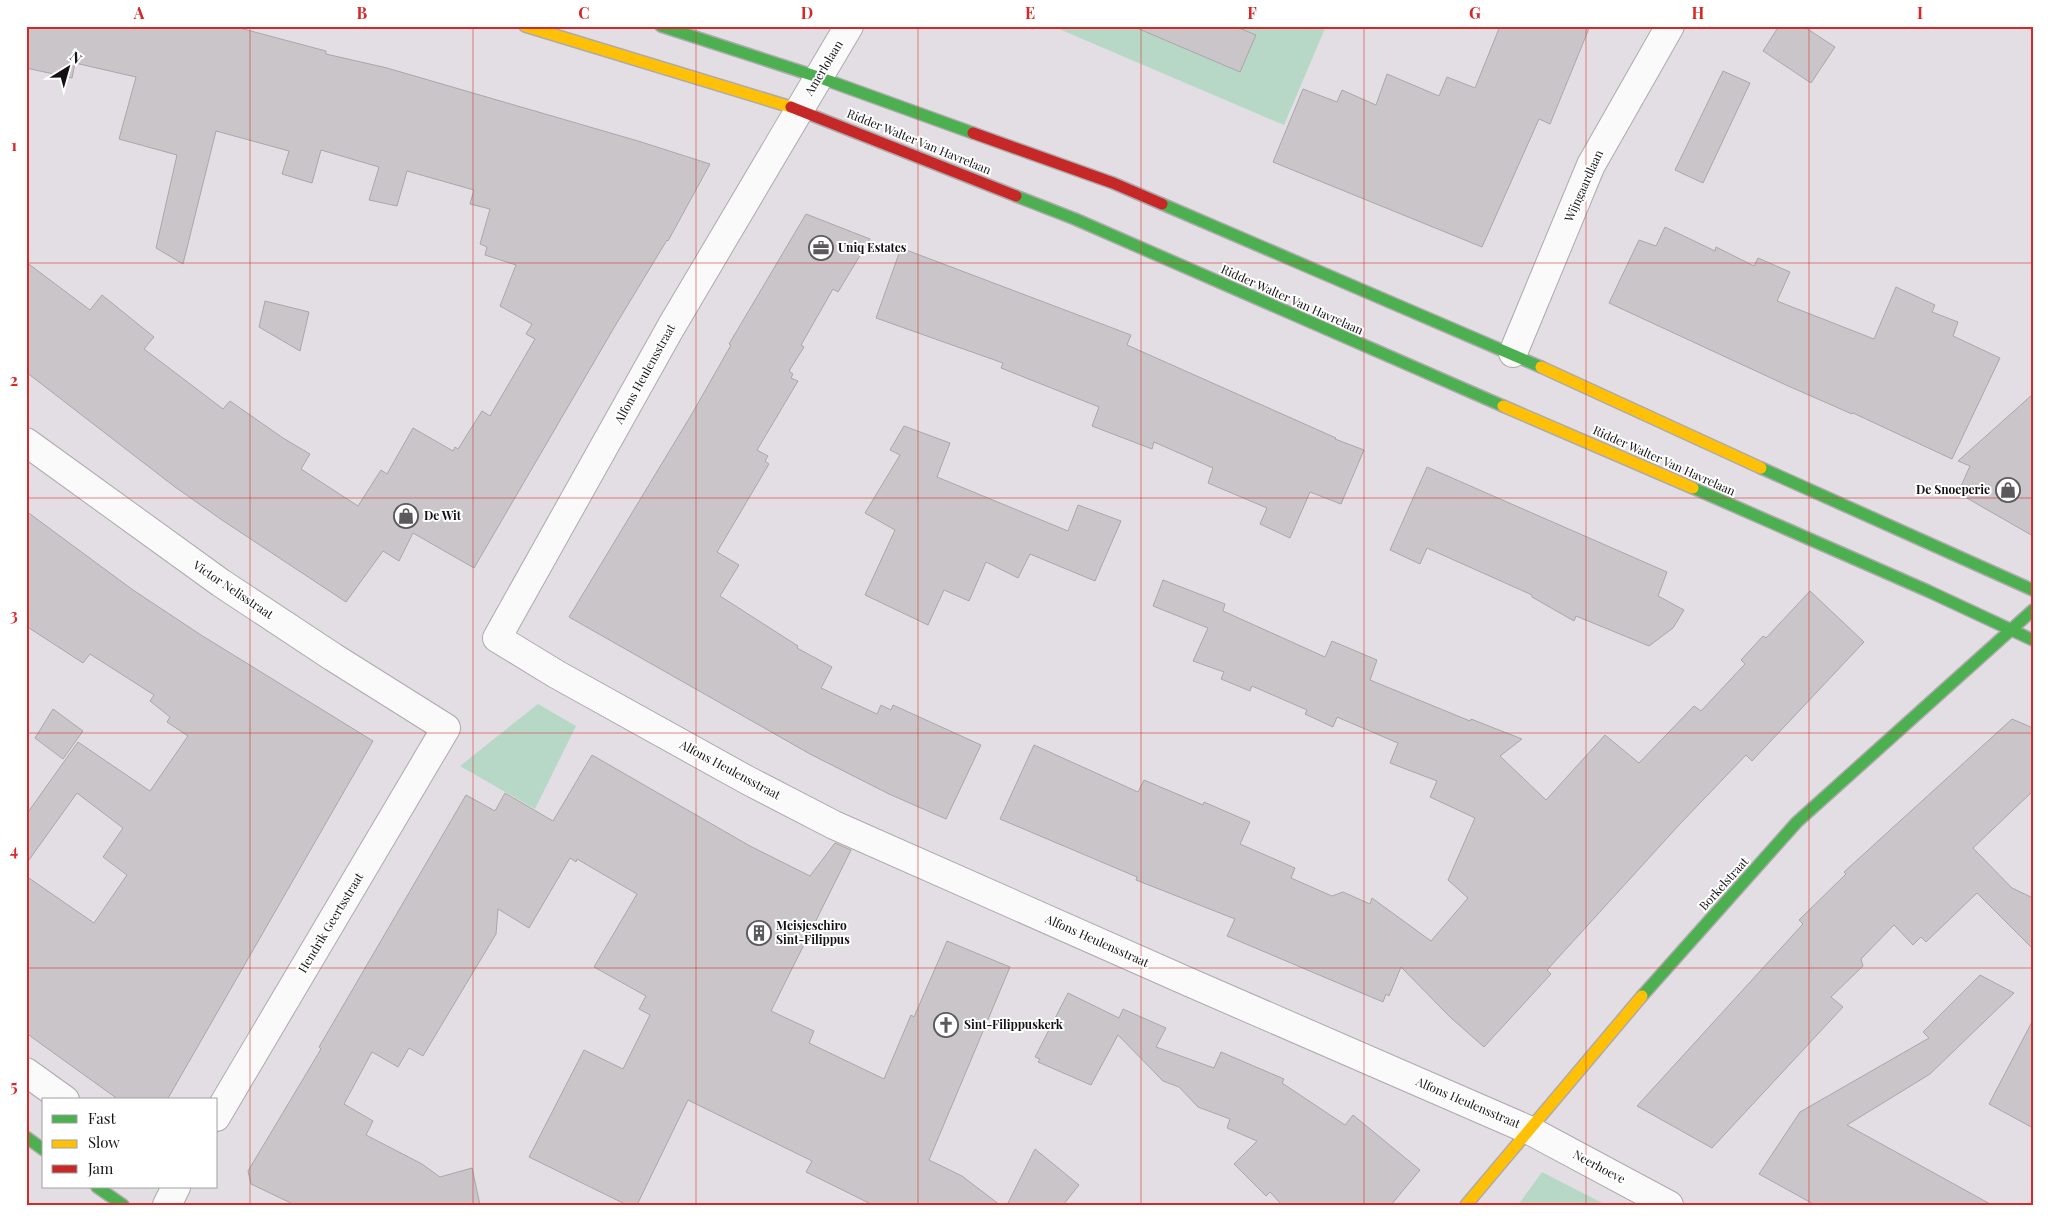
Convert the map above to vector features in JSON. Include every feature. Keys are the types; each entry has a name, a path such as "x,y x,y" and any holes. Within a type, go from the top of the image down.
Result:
{"main road":[{"name":"Ridder Walter Van Havrelaan","path":"525,26 799,109 1075,219 1928,591 2033,640"},
{"name":"Ridder Walter Van Havrelaan","path":"661,26 818,77 1113,184 1513,353 1633,410 2033,590"},
{"name":"Borkelstraat","path":"1466,1205 1653,983 1797,822 2033,610"},
{"path":"26,1137 42,1149"},
{"path":"98,1188 123,1205"}],"street":[{"name":"Amerlolaan","path":"799,109 849,26"},
{"name":"Wijngaardlaan","path":"1513,353 1591,165 1670,26"},
{"name":"Alfons Heulensstraat","path":"799,109 671,327 497,638 556,674 738,776 834,824 1182,979 1529,1130"},
{"name":"Victor Nelisstraat","path":"26,442 221,583 333,657 446,728"},
{"name":"Hendrik Geertsstraat","path":"218,1114 446,728"},
{"path":"26,1072 62,1098"},
{"name":"Neerhoeve","path":"1529,1130 1669,1205"},
{"path":"167,1205 176,1188"}],"green space":[{"path":"1052,26 1326,26 1284,125"},
{"path":"538,704 576,726 535,809 460,766"},
{"path":"1542,1172 1606,1205 1518,1205"}],"building":[{"path":"26,26 232,26 326,51 326,54 387,68 638,141 710,164 668,241 615,326 474,568 413,533 399,561 383,551 346,602 222,520 175,487 26,372 26,262 90,310 102,295 154,337 144,349 223,409 230,401 283,438 310,454 301,469 358,506 381,470 387,474 413,428 453,451 455,447 458,449 482,411 490,416 535,339 526,334 532,324 500,306 516,265 485,255 487,247 480,244 490,209 470,204 474,190 407,171 397,206 369,200 379,167 321,150 312,183 282,174 289,151 216,131 183,264 156,248 177,155 119,139 136,77 75,63 72,78 26,68"},
{"path":"1132,26 1234,26 1256,35 1240,72"},
{"path":"1500,26 1590,26 1550,124 1539,119 1482,247 1273,162 1303,89 1337,102 1342,90 1376,105 1387,74 1439,96 1447,77 1475,88"},
{"path":"1779,26 1803,26 1835,47 1811,83 1763,51"},
{"path":"1723,71 1750,83 1703,183 1675,170"},
{"path":"806,214 870,239 838,292 833,289 801,345 804,347 789,371 793,374 791,378 798,381 757,450 768,456 765,461 769,464 717,552 739,565 720,596 798,646 797,648 832,667 821,688 877,714 881,705 891,710 893,705 981,745 946,819 889,794 810,754 569,617 693,412 731,345 729,344"},
{"path":"1665,227 1715,251 1716,247 1754,266 1758,258 1790,272 1777,301 1874,339 1896,287 1935,305 1932,312 1958,322 1953,336 2000,358 1952,459 1609,303 1639,240 1656,246"},
{"path":"901,248 1131,335 1127,345 1335,439 1364,450 1341,504 1310,492 1290,538 1260,524 1267,508 1208,483 1213,468 1154,442 1152,449 1092,426 1099,407 1001,368 1003,363 876,318"},
{"path":"265,301 309,312 300,351 259,327"},
{"path":"2033,394 2033,536 1958,493 1970,466 1958,461"},
{"path":"904,426 950,443 937,477 1068,531 1078,505 1121,521 1095,581 1030,554 1018,578 986,562 969,601 944,590 928,625 865,595 895,530 865,513 900,455 890,450"},
{"path":"1427,467 1667,572 1658,596 1684,610 1673,628 1649,646 1576,616 1574,621 1532,597 1532,595 1427,548 1420,564 1390,550"},
{"path":"26,511 133,590 201,635 373,741 168,1098 116,1098 26,1033 26,876 94,923 127,875 103,857 123,828 77,793 26,864 26,815 78,742 150,791 188,736 167,722 170,717 150,701 154,695 90,654 83,663 26,626"},
{"path":"1163,580 1225,604 1223,611 1325,657 1332,641 1377,660 1370,680 1470,721 1471,719 1522,739 1500,756 1546,800 1605,735 1639,763 1694,706 1701,711 1745,664 1741,660 1763,636 1766,638 1810,591 1864,642 1752,761 1746,755 1679,825 1547,970 1551,974 1484,1047 1450,1017 1401,967 1389,996 1386,994 1383,1002 1227,936 1235,919 1136,880 1137,877 1000,819 1034,745 1138,792 1144,780 1203,805 1204,802 1250,822 1240,844 1295,868 1291,878 1332,896 1343,892 1370,904 1372,898 1431,941 1468,898 1448,880 1475,818 1430,797 1437,781 1390,763 1398,743 1337,717 1333,727 1305,714 1307,710 1252,686 1250,691 1221,679 1224,672 1193,661 1208,628 1153,606"},
{"path":"53,709 83,731 63,759 35,738"},
{"path":"2012,719 2033,728 2033,791 1973,848 2012,888 2033,898 2033,949 1977,893 1926,942 1921,937 1913,945 1894,925 1861,959 1863,966 1831,997 1843,1007 1712,1148 1637,1106 1803,924 1799,920 1846,874 1844,872"},
{"path":"592,755 750,846 810,876 835,843 851,850 771,1011 814,1031 809,1043 884,1079 911,1015 914,1017 947,941 1010,967 929,1160 962,1176 1000,1205 873,1205 806,1172 812,1161 688,1100 637,1205 627,1205 529,1157 584,1050 623,1069 650,1015 639,1009 646,996 594,967 637,894 577,859 576,862 570,858 529,928 498,909 496,934 423,1056 409,1048 398,1067 372,1052 344,1104 373,1121 366,1135 422,1164 440,1177 472,1168 480,1205 295,1205 251,1184 248,1171 321,1049 319,1047 466,795 495,811 505,793 553,821"},
{"path":"1980,975 2014,993 1930,1074 1847,1125 1992,1205 1815,1205 1759,1174 1800,1112 1929,1038 1923,1032"},
{"path":"1068,993 1119,1018 1123,1009 1166,1028 1156,1047 1214,1068 1221,1052 1284,1079 1282,1083 1345,1125 1353,1115 1420,1170 1391,1205 1282,1205 1270,1192 1266,1196 1234,1164 1257,1141 1227,1128 1230,1119 1198,1107 1179,1087 1163,1081 1118,1035 1091,1085 1038,1062 1040,1059 1035,1057"},
{"path":"2033,1020 2033,1128 1989,1104"},
{"path":"1035,1149 1079,1185 1063,1205 1007,1205"}],"traffic: fast":[{"path":"661,26 818,77 973,133"},
{"path":"1016,196 1075,219 1503,406"},
{"path":"1162,204 1541,367"},
{"path":"1761,468 2033,590"},
{"path":"1693,488 1928,591 2033,640"},
{"path":"1642,996 1797,822 2033,610"},
{"path":"26,1137 42,1149"},
{"path":"98,1188 123,1205"}],"traffic: slow":[{"path":"525,26 791,107"},
{"path":"1541,367 1761,468"},
{"path":"1503,406 1693,488"},
{"path":"1466,1205 1642,996"}],"traffic: jam":[{"path":"791,107 1016,196"},
{"path":"973,133 1113,183 1162,204"}],"place":[{"name":"Uniq Estates","path":"821,248"},
{"name":"De Snoeperie","path":"2008,490"},
{"name":"De Wit","path":"406,516"},
{"name":"Meisjeschiro Sint-Filippus","path":"759,933"},
{"name":"Sint-Filippuskerk","path":"946,1025"}]}
